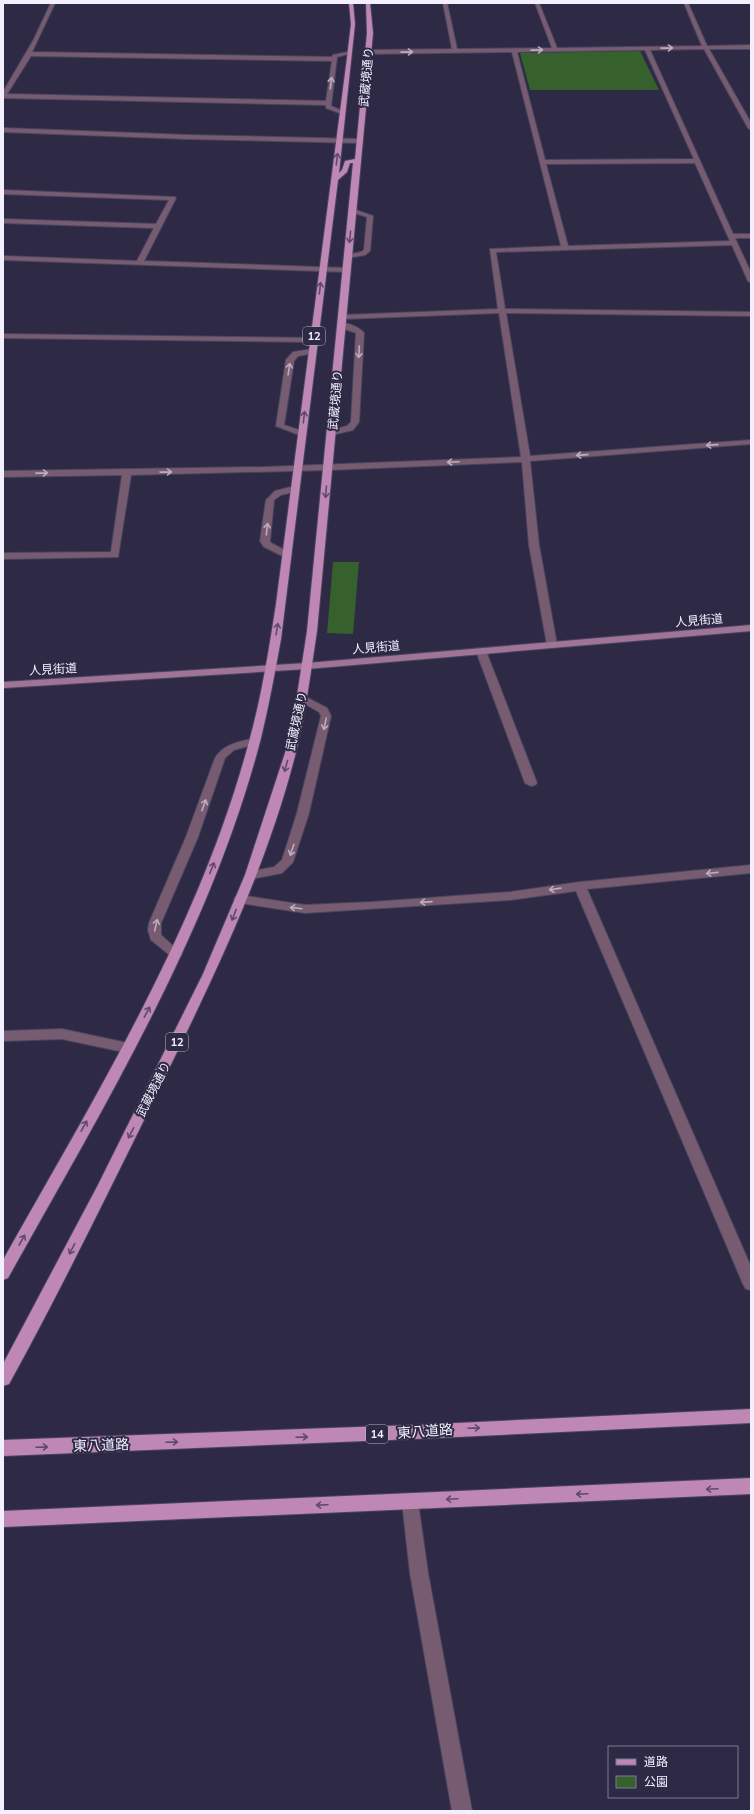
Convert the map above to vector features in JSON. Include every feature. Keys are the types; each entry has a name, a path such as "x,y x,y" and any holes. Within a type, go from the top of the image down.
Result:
{"main road":[{"name":"武蔵境通り","path":"3,1274 128,1048 176,954 216,858 255,741 267,689 287,556 350,52 353,24 351,3"},
{"name":"武蔵境通り","path":"3,1379 24,1342 184,1028 213,967 251,875 283,777 302,698 321,547 368,52 370,24 368,3"},
{"path":"334,180 345,171 347,162 354,161 358,163"},
{"name":"人見街道","path":"3,685 307,666 751,628"},
{"name":"東八道路","path":"3,1448 406,1432 458,1428 751,1416"},
{"path":"3,1519 751,1486"}],"street":[{"path":"3,96 30,54 48,18 53,3"},
{"path":"445,3 455,51"},
{"path":"537,3 554,50"},
{"path":"686,3 705,47 751,128"},
{"path":"368,52 751,47"},
{"path":"647,48 751,281"},
{"path":"514,50 565,248"},
{"path":"342,112 328,107 328,103 335,59 339,55 350,52"},
{"path":"30,54 335,59"},
{"path":"3,96 328,103"},
{"path":"3,130 188,137 360,141"},
{"path":"542,162 698,161"},
{"path":"3,192 173,198 139,263"},
{"path":"348,256 363,254 367,251 370,216 353,211"},
{"path":"3,221 158,226"},
{"path":"552,645 534,545 526,459 492,250 733,240 751,236"},
{"path":"3,258 347,270"},
{"path":"343,317 502,311 751,314"},
{"path":"332,433 350,428 355,422 360,333 342,325"},
{"path":"3,336 314,340"},
{"path":"302,434 280,426 290,360 296,354 312,351"},
{"path":"3,474 297,469 526,459 751,442"},
{"path":"3,556 115,555 127,472"},
{"path":"287,556 267,545 265,541 269,507 272,496 295,489"},
{"path":"480,651 531,783"},
{"path":"251,875 278,870 287,862 303,813 326,716 323,710 302,698"},
{"path":"176,954 155,937 155,923 192,837 223,753 231,747 255,741"},
{"path":"240,899 271,905 305,909 510,896 580,886 751,870"},
{"path":"580,886 751,1284"},
{"path":"3,1036 62,1034 128,1048"},
{"path":"410,1502 419,1573 462,1811"}],"green space":[{"path":"640,51 659,90 530,90 520,53"},
{"path":"333,562 359,562 353,634 327,633"}]}
